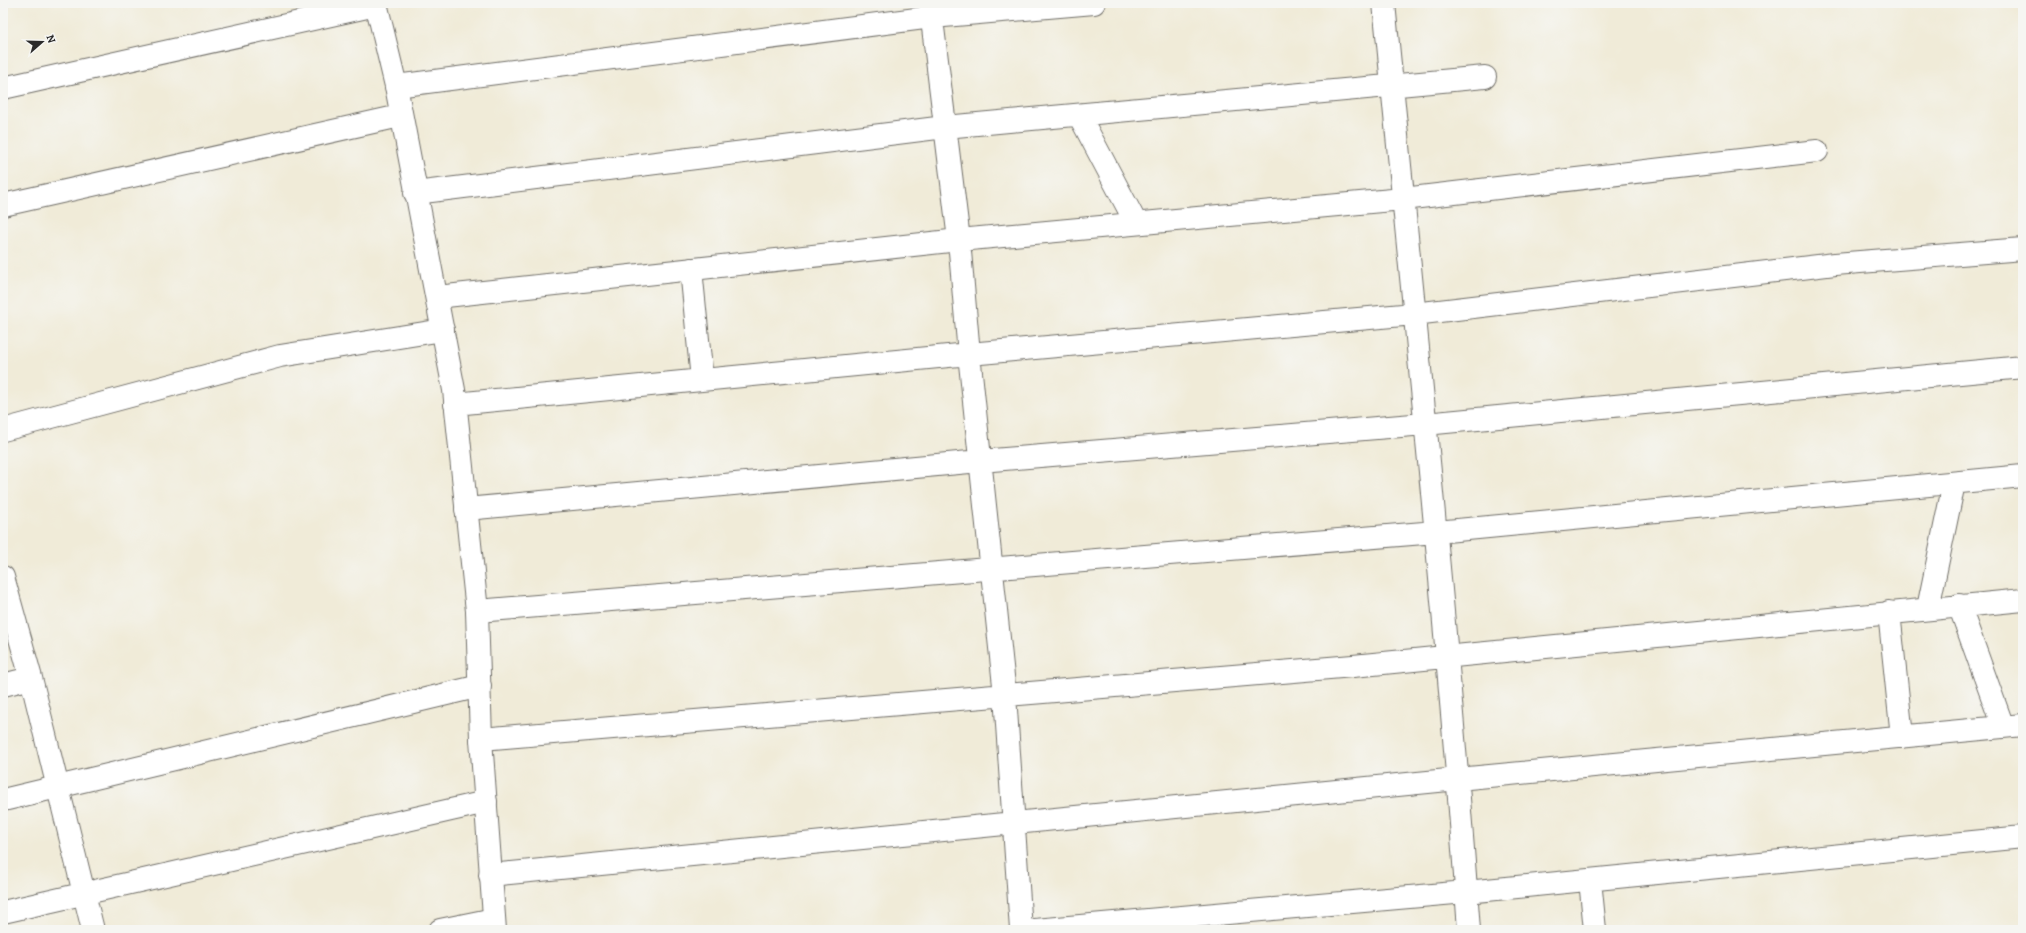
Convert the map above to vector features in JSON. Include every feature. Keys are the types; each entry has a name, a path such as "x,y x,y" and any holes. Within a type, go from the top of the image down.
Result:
{"street":[{"path":"396,86 931,10 1094,3"},
{"path":"1384,3 1436,532 1446,658 1458,779 1469,930"},
{"path":"3,88 376,4 396,86 400,116 443,330 455,404 477,611 481,739 494,925 440,930"},
{"path":"931,10 959,240 969,354 1005,695 1021,930"},
{"path":"415,193 945,127 1392,84 1485,77"},
{"path":"1079,115 1136,223"},
{"path":"3,205 400,116"},
{"path":"437,297 959,240 1404,199 1818,151"},
{"path":"455,404 969,354 1414,314 1835,264 2023,249"},
{"path":"692,269 702,380"},
{"path":"3,430 280,356 443,330"},
{"path":"466,509 980,461 1425,424 2023,367"},
{"path":"477,611 991,567 1436,532 2023,476"},
{"path":"1928,608 1954,483"},
{"path":"3,578 31,678 82,894 93,930"},
{"path":"481,739 1446,658 1888,612 2023,600"},
{"path":"490,876 1458,779 2013,726 1959,605"},
{"path":"1888,612 1902,737"},
{"path":"3,685 31,678"},
{"path":"3,800 480,686"},
{"path":"3,912 486,802"},
{"path":"1035,930 1466,892 2023,837"},
{"path":"1590,880 1595,930"}]}
